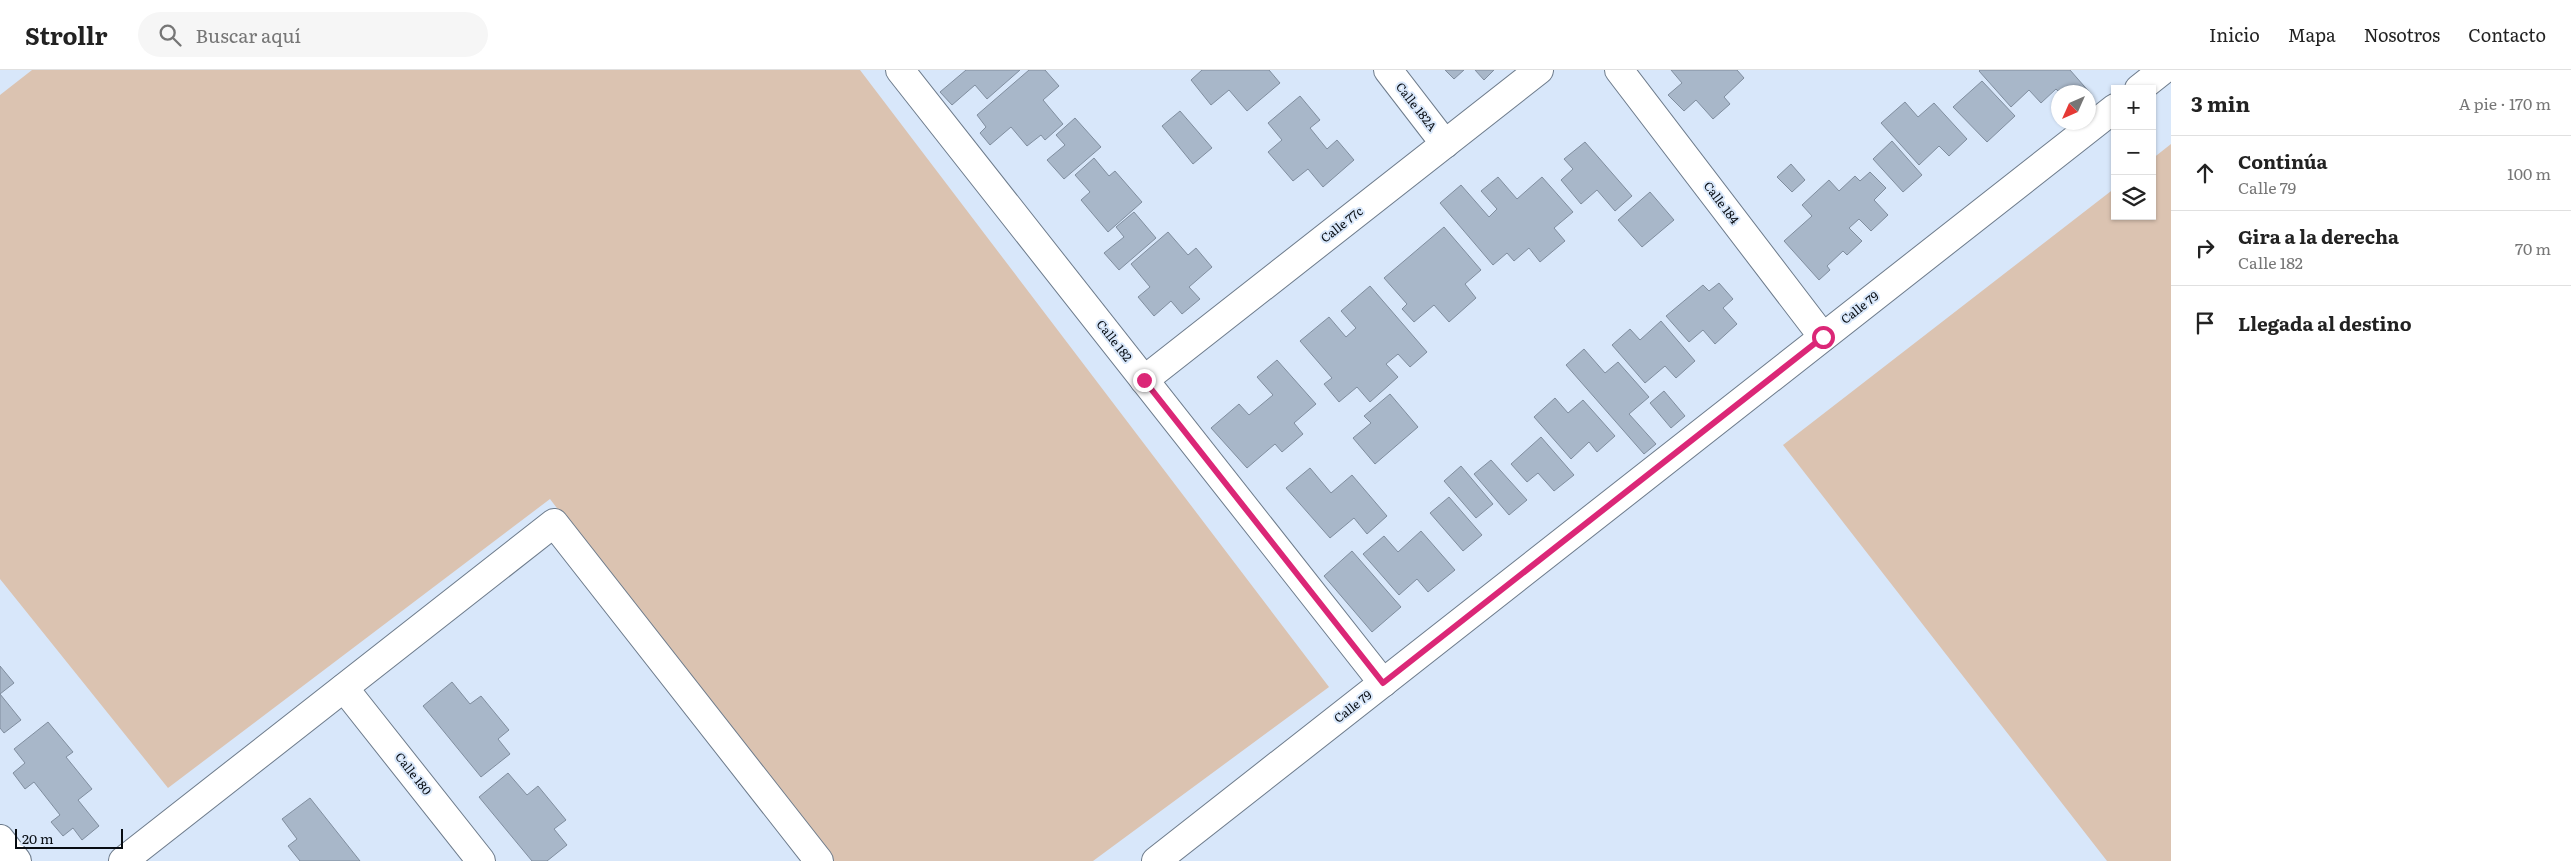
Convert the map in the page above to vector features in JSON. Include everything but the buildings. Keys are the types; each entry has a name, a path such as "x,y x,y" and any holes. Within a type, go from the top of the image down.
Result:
{"street":[{"name":"Calle 182","path":"900,70 1383,683"},
{"name":"Calle 182A","path":"1388,70 1445,144"},
{"name":"Calle 77c","path":"1144,380 1539,70"},
{"name":"Calle 184","path":"1619,70 1823,337"},
{"path":"2144,85 2163,70"},
{"name":"Calle 79","path":"1156,861 2111,111"},
{"path":"123,861 554,523 819,861"},
{"name":"Calle 180","path":"344,688 481,861"},
{"path":"0,839 17,861"}],"shaded area":[{"path":"32,70 860,70 1329,687 1093,861 825,861 550,499 168,788 0,579 0,95"},
{"path":"2171,144 2171,861 2107,861 1783,445 2111,191 2111,220 2156,220 2156,156"}],"route":[{"path":"1144,380 1383,683 1823,337"}]}
